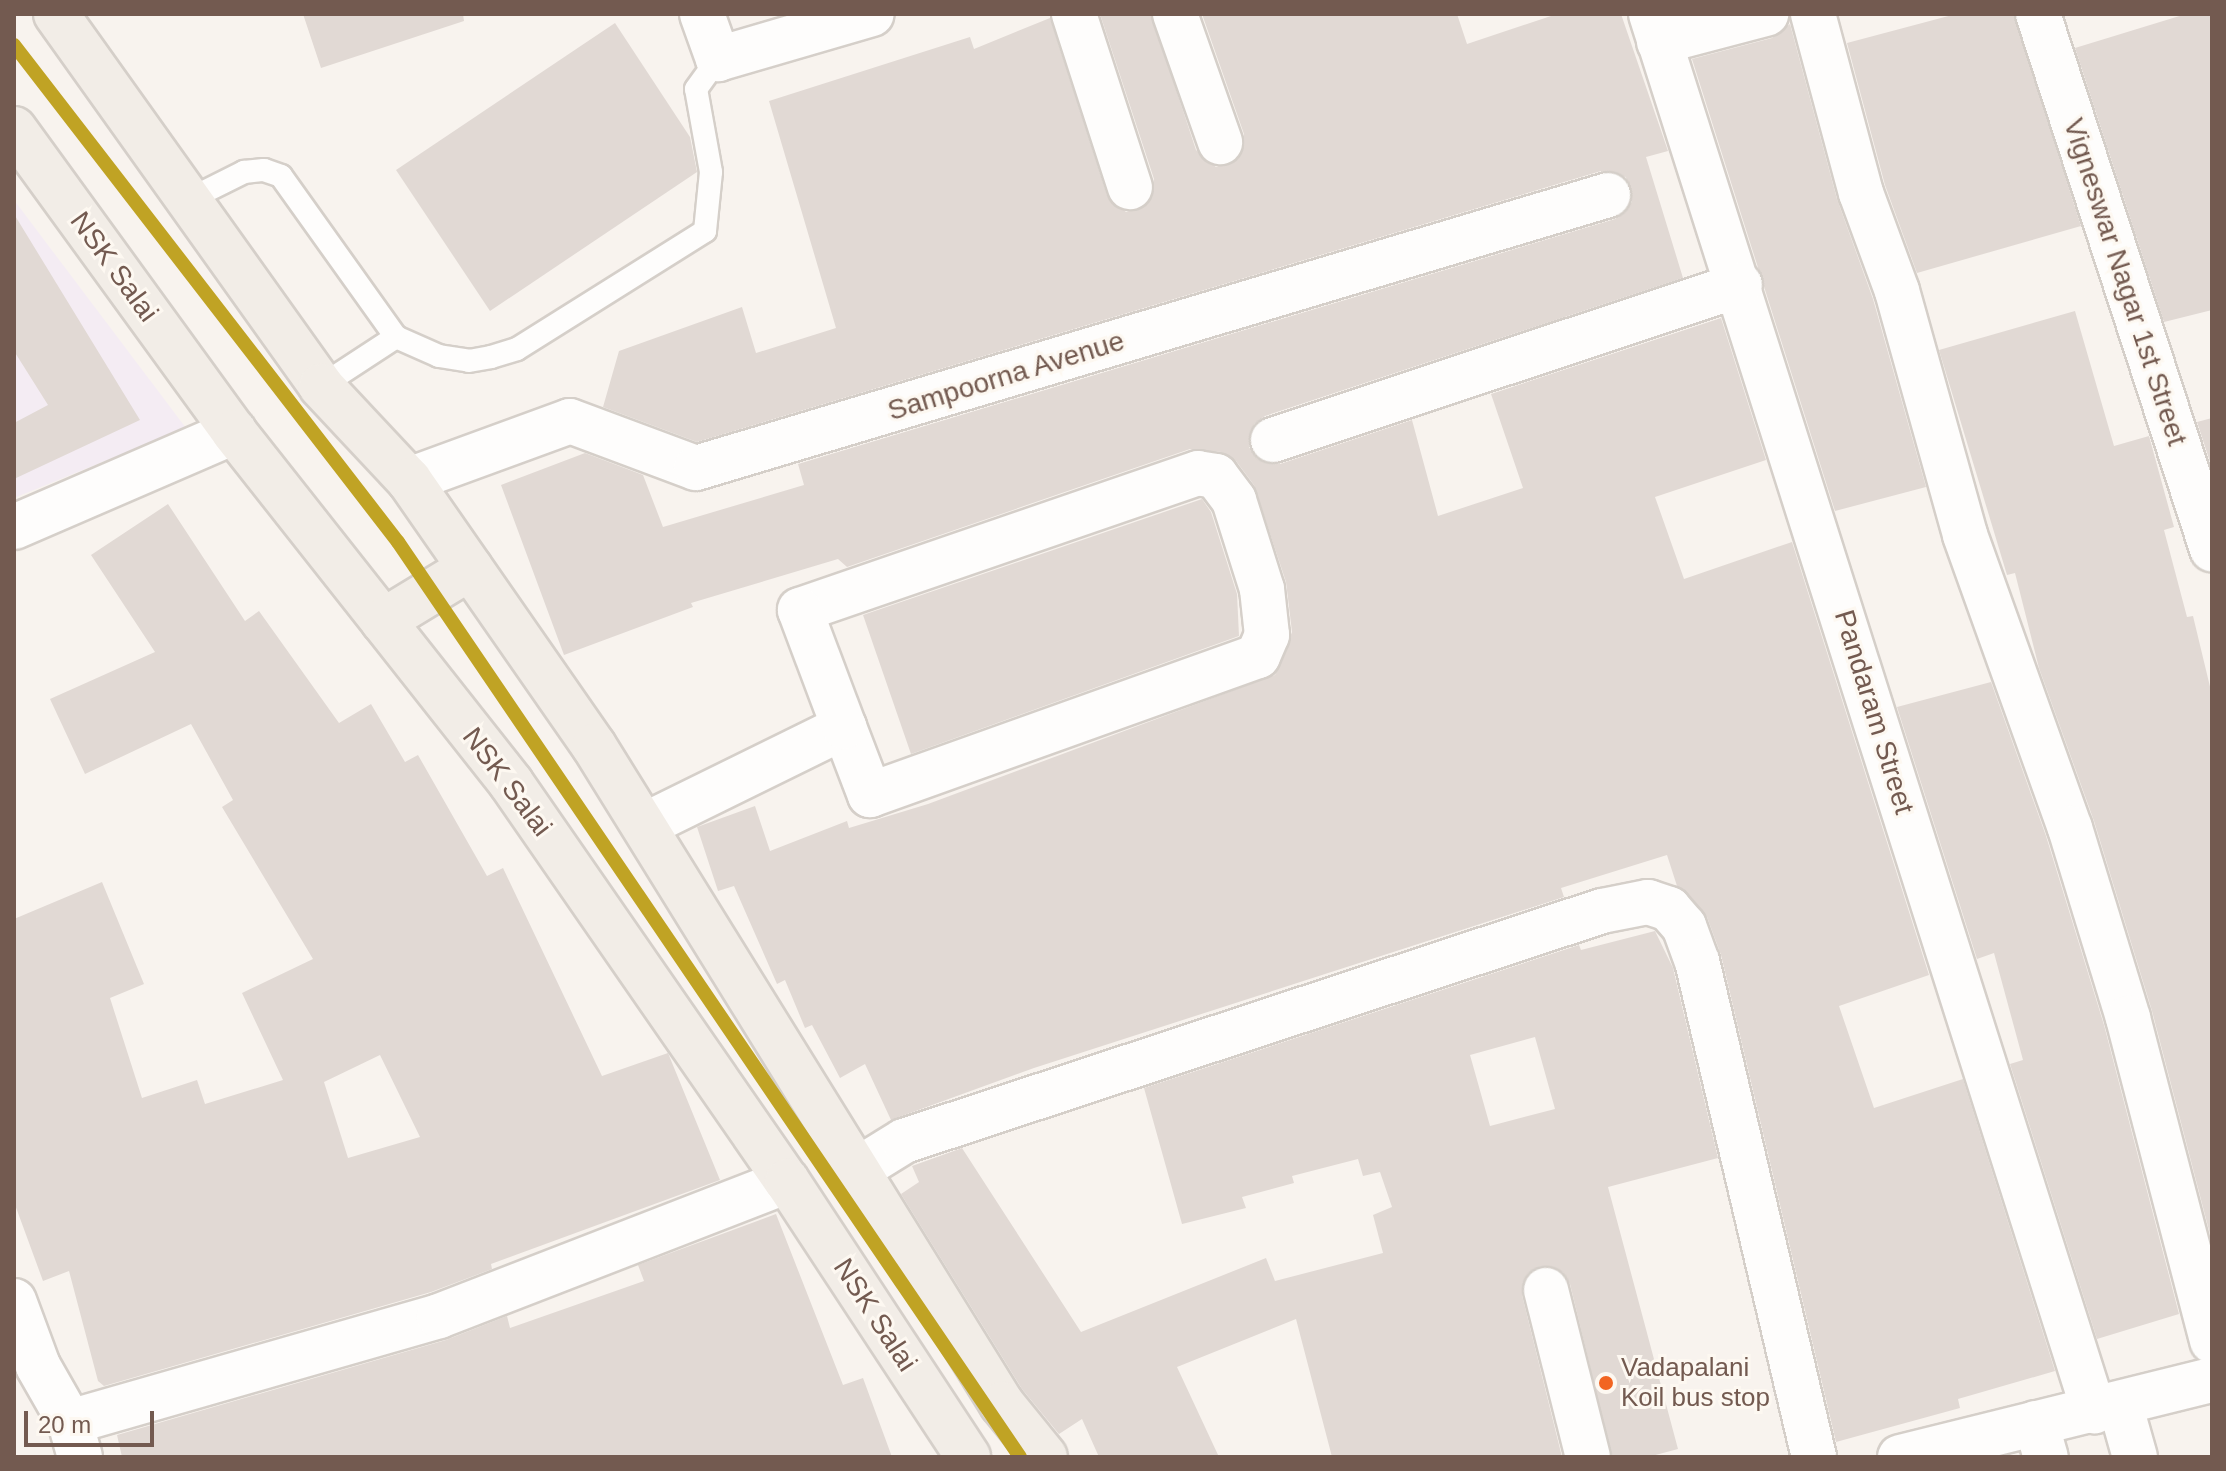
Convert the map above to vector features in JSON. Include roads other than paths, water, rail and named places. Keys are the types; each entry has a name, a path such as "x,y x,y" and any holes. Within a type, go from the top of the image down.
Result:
{"main road":[{"path":"56,14 321,386 409,480 470,568 645,825 1002,1404 1045,1457"},
{"name":"NSK Salai","path":"14,129 234,432 511,783 787,1181 968,1457"},
{"path":"383,621 470,568"}],"street":[{"path":"702,14 718,59 872,14"},
{"path":"1074,14 1130,187"},
{"path":"1175,14 1220,142"},
{"path":"1655,28 1766,14"},
{"path":"1813,14 1861,193 1897,291 1965,535 2070,828 2128,1018 2212,1341"},
{"name":"Vigneswar Nagar 1st Street","path":"2038,14 2212,549"},
{"name":"Pandaram Street","path":"1655,28 2107,1408 2135,1457"},
{"name":"Sampoorna Avenue","path":"409,480 570,421 696,468 1608,195"},
{"path":"1273,440 1740,285"},
{"path":"14,527 234,432"},
{"path":"1198,473 1216,476 1234,500 1262,589 1267,635 1258,656 870,795 844,727 800,610 1198,473"},
{"path":"645,825 844,727"},
{"path":"857,1170 904,1141 1602,911 1648,902 1669,909 1684,926 1697,961 1814,1457"},
{"path":"14,1301 26,1369 75,1439 439,1316 787,1181"},
{"path":"1546,1290 1588,1457"},
{"path":"1900,1457 2041,1440 2107,1408 2212,1380"}],"lane":[{"path":"188,200 244,172 264,170 281,176 396,337 439,356 469,361 517,349 705,231 711,172 696,89 718,59"},
{"path":"321,386 396,337"}],"place":[{"name":"Vadapalani Koil bus stop","path":"1606,1383"}]}
